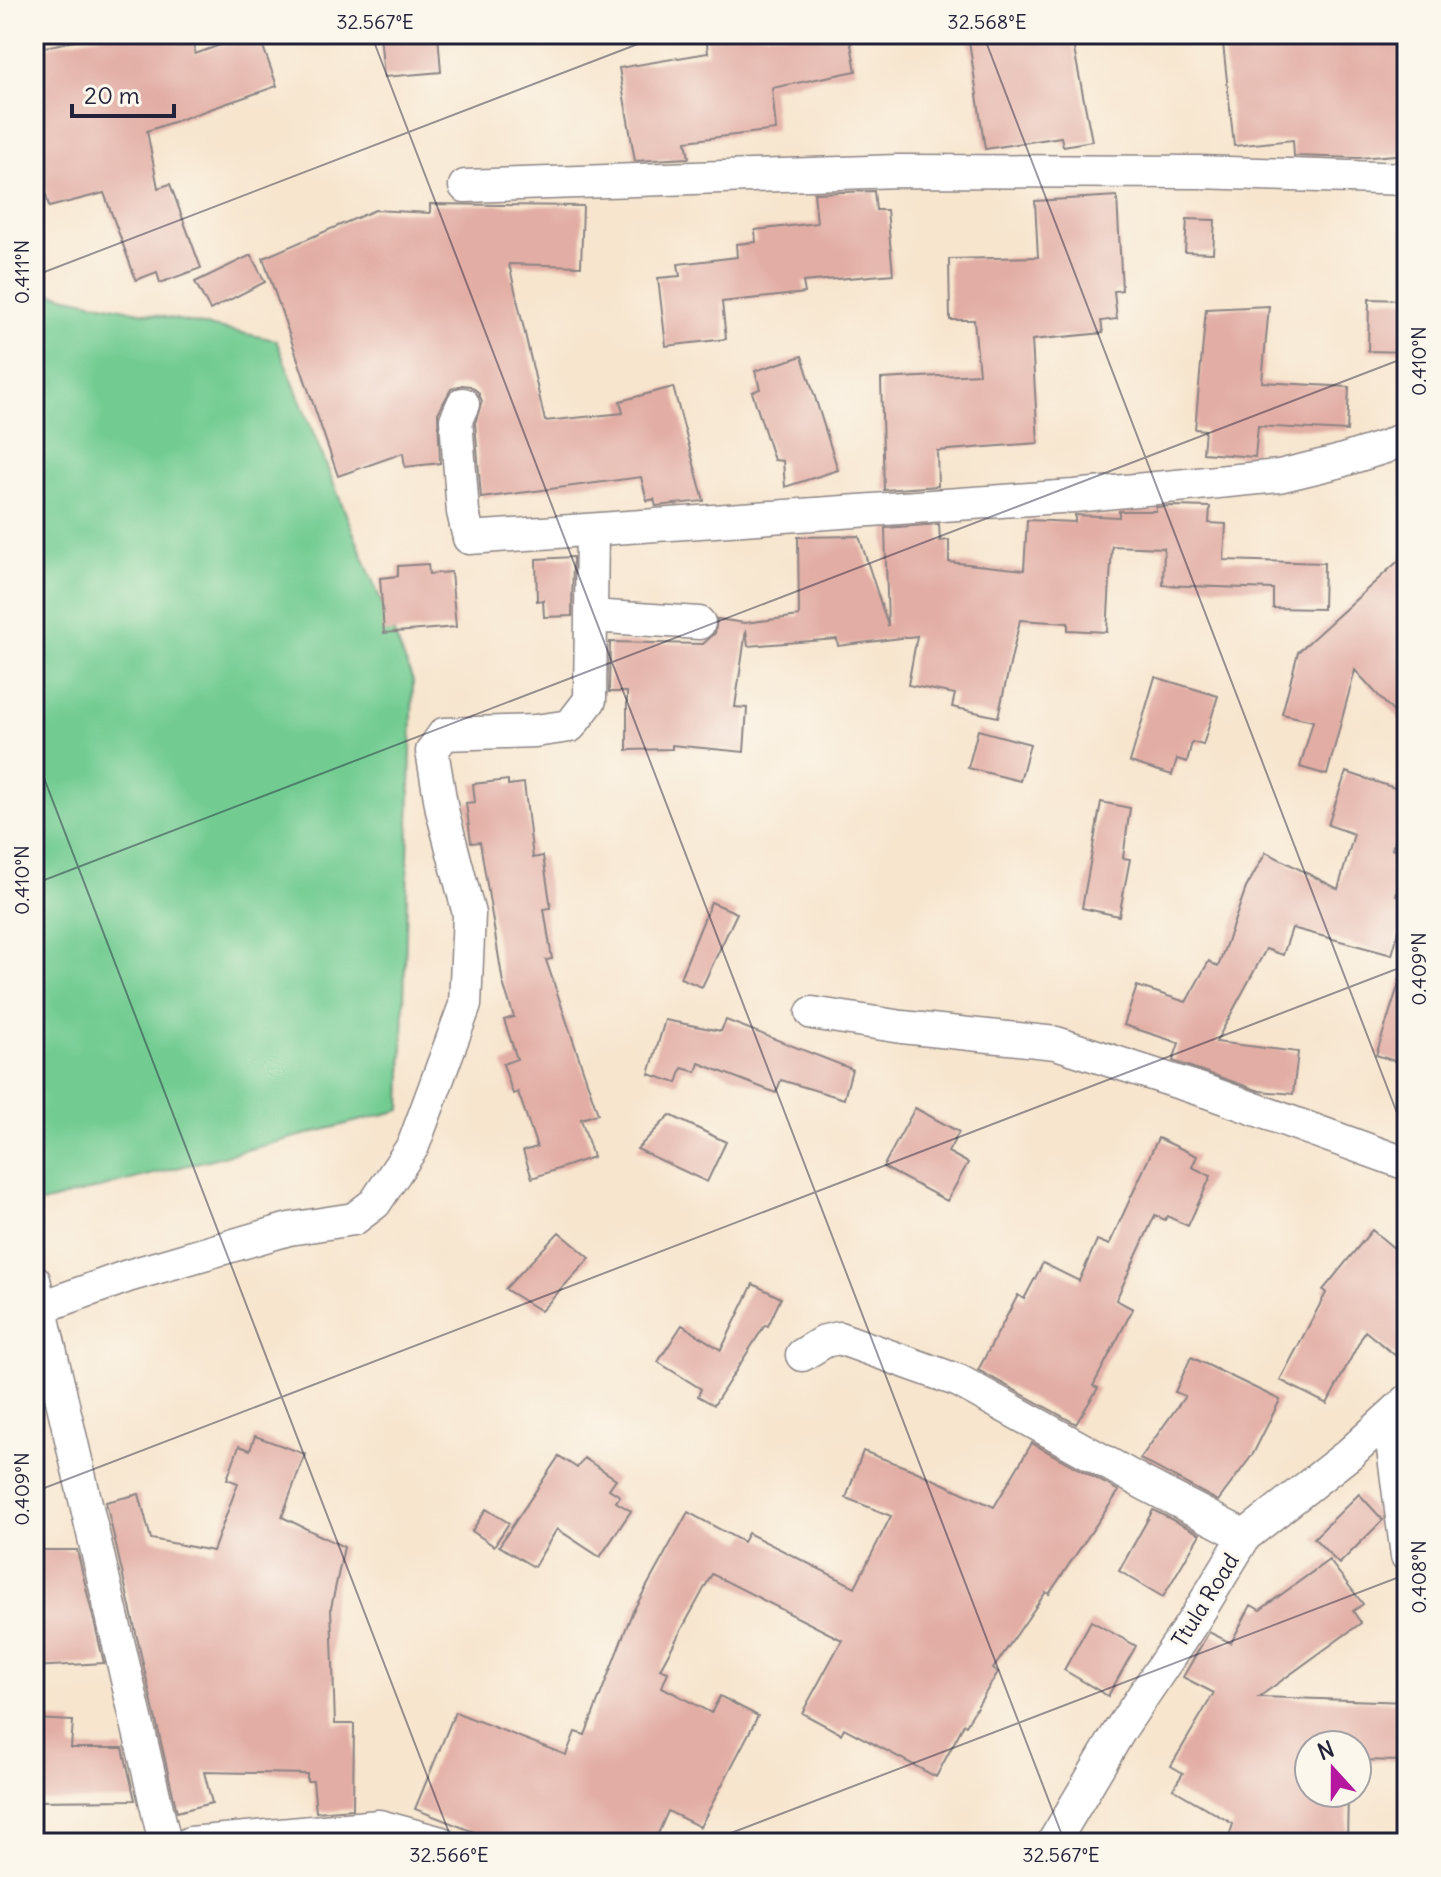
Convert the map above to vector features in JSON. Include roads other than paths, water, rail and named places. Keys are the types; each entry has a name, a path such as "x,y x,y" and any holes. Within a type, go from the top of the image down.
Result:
{"street":[{"path":"465,186 898,171 1199,172 1407,179"},
{"path":"463,404 456,420 463,512 469,538 1074,496 1279,476 1349,458 1407,437"},
{"path":"165,1843 38,1294 128,1276 275,1233 354,1219 375,1203 413,1146 465,1005 469,914 442,810 432,751 444,734 535,731 570,726 590,700 592,530"},
{"path":"591,616 699,623"},
{"path":"812,1013 902,1027 1056,1043 1208,1092 1407,1164"},
{"path":"802,1355 825,1341 839,1338 959,1381 1245,1536"},
{"path":"1398,1410 1407,1556"},
{"name":"Ttula Road","path":"1053,1843 1112,1742 1196,1617 1245,1536 1348,1455 1398,1410"},
{"path":"190,1843 379,1826 441,1843"}]}
